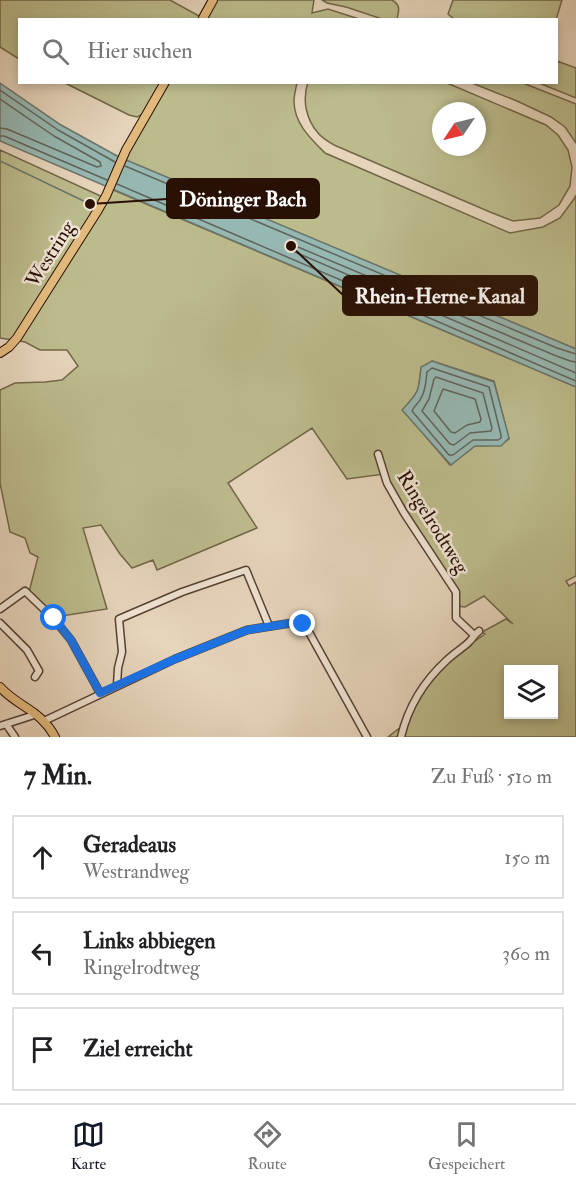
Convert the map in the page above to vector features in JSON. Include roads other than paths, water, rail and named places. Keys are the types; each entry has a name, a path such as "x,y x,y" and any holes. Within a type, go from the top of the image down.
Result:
{"main road":[{"path":"203,18 213,0"},
{"name":"Westring","path":"0,353 17,338 106,195 123,154 164,84"},
{"path":"0,687 44,721 55,737"}],"street":[{"name":"Ringelrodtweg","path":"378,454 387,483 456,592 456,618 477,633 448,658 423,686 413,701 401,737"},
{"path":"117,686 122,652 119,619 182,592 246,570 269,626"},
{"path":"0,609 25,591 54,618 71,640 100,693"},
{"path":"44,721 175,659 247,630 298,622 307,628 366,737"},
{"path":"0,623 27,650 39,671 36,677"},
{"path":"15,737 3,725 35,713"}],"water":[{"path":"0,83 61,125 119,157 576,349 576,387 0,141"},
{"path":"432,361 494,382 509,438 501,446 475,446 451,465 402,410 417,391 421,367"}],"waterway":[{"path":"0,161 90,204"}],"place":[{"name":"Döninger Bach","path":"90,204"},
{"name":"Rhein-Herne-Kanal","path":"291,246"}]}
